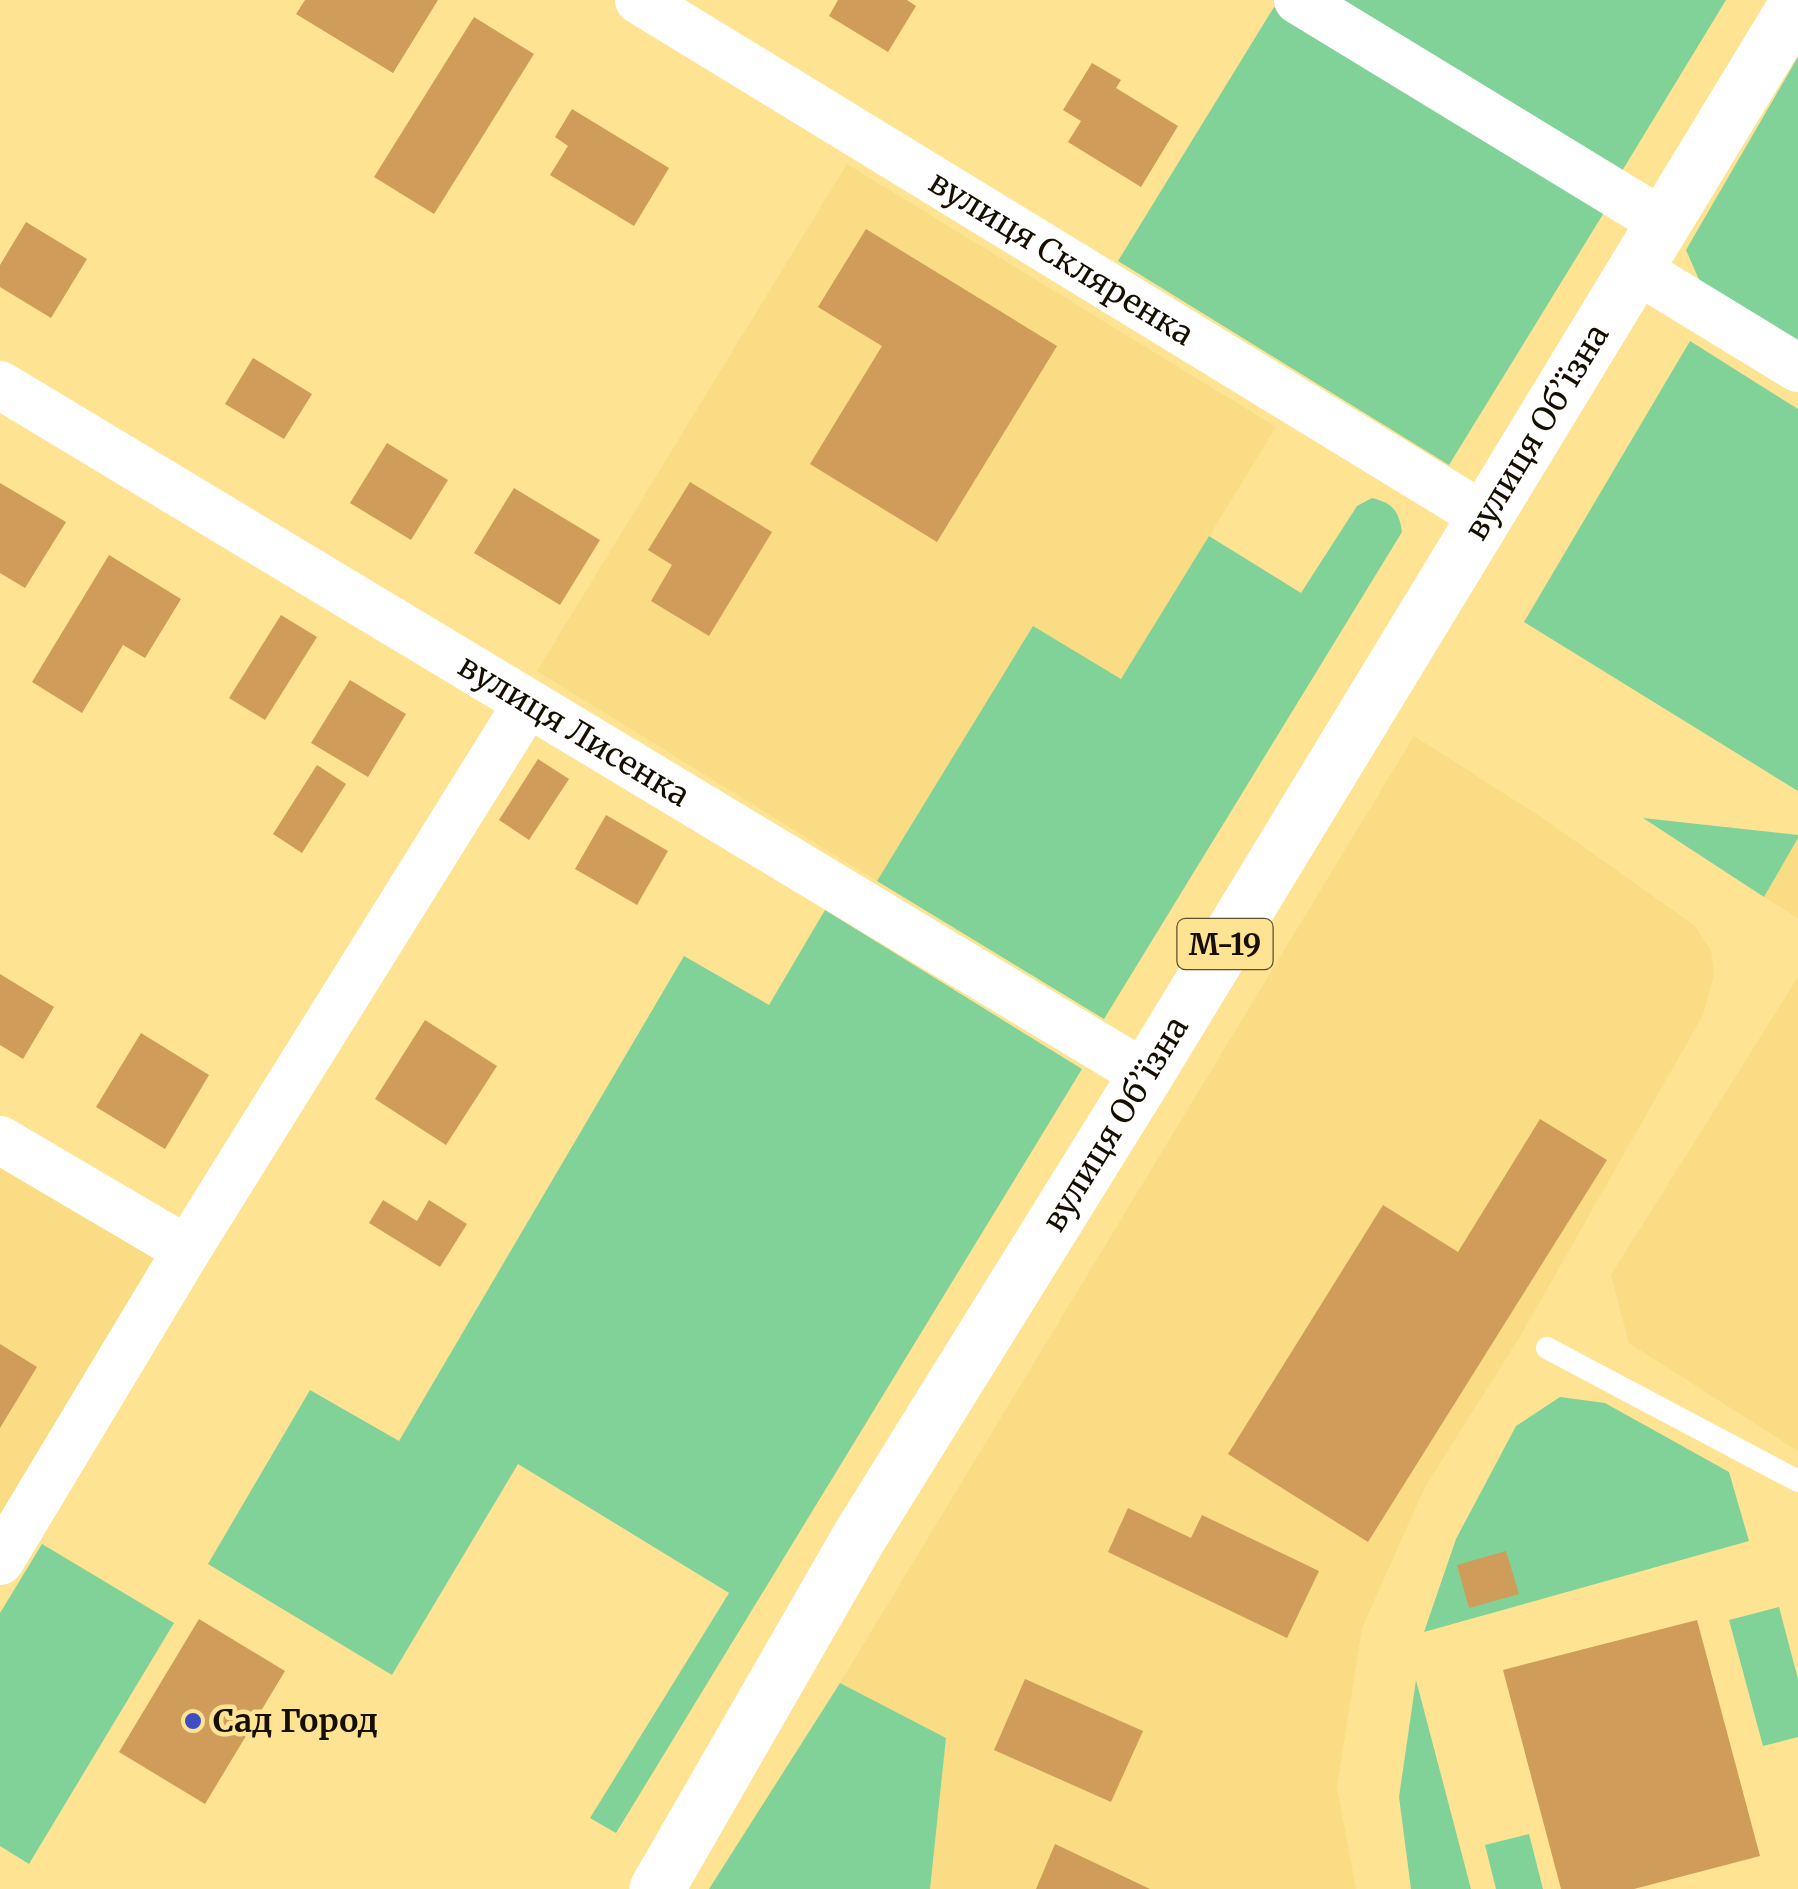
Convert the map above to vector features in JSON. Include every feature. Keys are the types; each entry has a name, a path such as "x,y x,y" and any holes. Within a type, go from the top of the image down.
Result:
{"highway":[{"name":"вулиця Об’їзна","path":"657,1889 860,1536 1146,1075 1798,2"}],"street":[{"name":"вулиця Скляренка","path":"638,0 1485,517"},
{"path":"1298,0 1664,223"},
{"path":"1636,269 1798,368"},
{"name":"вулиця Лисенка","path":"0,385 1146,1075"},
{"path":"0,1561 186,1250 527,704"},
{"path":"0,1140 186,1250"}],"lane":[{"path":"1547,1348 1798,1481"}],"shaded area":[{"path":"847,164 1276,427 1121,680 1033,627 877,881 537,671"},
{"path":"1414,736 1541,817 1694,925 1711,951 1714,974 1703,1015 1522,1333 1424,1489 1362,1628 1337,1787 1356,1889 930,1889 946,1738 840,1683"},
{"path":"1798,838 1798,918 1764,897"},
{"path":"1798,977 1798,1451 1629,1343 1611,1275"},
{"path":"0,1164 160,1260 0,1527"}],"green space":[{"path":"1340,0 1726,0 1622,171"},
{"path":"1274,7 1605,211 1449,465 1118,261"},
{"path":"1798,57 1798,353 1708,300 1686,250"},
{"path":"1690,341 1798,409 1798,791 1524,622"},
{"path":"1372,498 1394,509 1402,532 1104,1019 877,881 1033,626 1121,679 1209,536 1301,593 1357,506"},
{"path":"1643,818 1798,835 1798,838 1764,897"},
{"path":"825,910 1082,1069 616,1833 590,1818 729,1593 518,1464 392,1675 208,1564 310,1390 399,1441 684,956 769,1005"},
{"path":"1560,1397 1605,1403 1729,1472 1749,1541 1424,1632 1456,1539 1516,1426"},
{"path":"42,1544 174,1623 29,1864 0,1846 0,1613"},
{"path":"1779,1607 1798,1679 1798,1737 1763,1746 1729,1620"},
{"path":"1416,1680 1471,1889 1411,1889 1399,1797"},
{"path":"840,1683 946,1738 930,1889 709,1889"},
{"path":"1529,1834 1543,1889 1496,1889 1485,1845"}],"building":[{"path":"305,0 438,0 393,73 296,14"},
{"path":"838,0 907,0 916,6 888,52 829,16"},
{"path":"474,17 534,54 434,214 374,177"},
{"path":"1092,63 1121,80 1116,88 1178,126 1141,187 1068,142 1081,121 1063,110"},
{"path":"572,109 669,168 634,226 550,175 568,146 555,137"},
{"path":"26,222 87,259 51,318 0,287 0,265"},
{"path":"866,229 1057,346 937,542 810,464 882,346 818,307"},
{"path":"253,358 312,394 284,439 225,404"},
{"path":"387,443 448,480 411,540 350,503"},
{"path":"690,482 772,532 709,636 651,601 672,565 648,550"},
{"path":"0,483 66,522 25,588 0,573"},
{"path":"514,488 600,540 560,605 474,553"},
{"path":"109,555 181,599 145,658 123,645 82,713 32,682"},
{"path":"281,615 317,637 265,720 229,698"},
{"path":"350,680 406,714 368,777 311,743"},
{"path":"538,759 569,779 529,840 499,820"},
{"path":"317,765 346,784 302,853 273,834"},
{"path":"606,815 668,851 637,905 575,869"},
{"path":"0,974 54,1007 23,1059 0,1045"},
{"path":"425,1020 497,1066 446,1145 375,1099"},
{"path":"141,1033 209,1075 165,1149 96,1107"},
{"path":"1540,1119 1607,1160 1368,1542 1228,1454 1383,1205 1458,1252"},
{"path":"383,1200 417,1221 429,1200 467,1224 440,1267 369,1223"},
{"path":"0,1344 37,1367 0,1428"},
{"path":"1128,1508 1191,1538 1202,1515 1319,1571 1287,1638 1108,1552"},
{"path":"1506,1551 1519,1594 1469,1608 1457,1565"},
{"path":"199,1619 285,1671 205,1804 119,1752"},
{"path":"1697,1620 1760,1856 1634,1889 1561,1889 1503,1670"},
{"path":"1025,1679 1143,1731 1111,1802 994,1750"},
{"path":"1055,1844 1150,1889 1036,1889"}],"place":[{"name":"Сад Город","path":"193,1721"}]}
